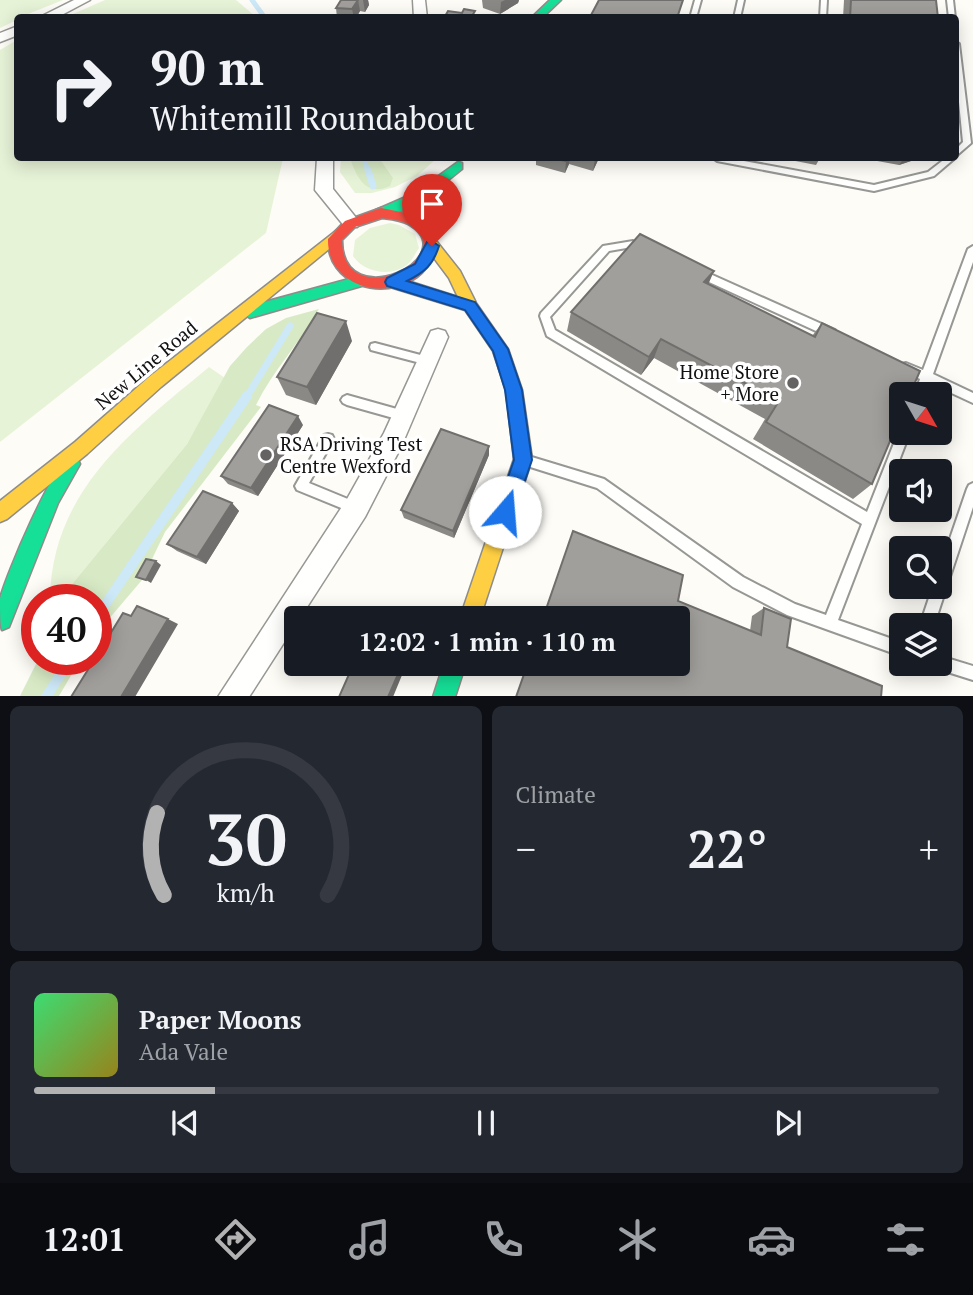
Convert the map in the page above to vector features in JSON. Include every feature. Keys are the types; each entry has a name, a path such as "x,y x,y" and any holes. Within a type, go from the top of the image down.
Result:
{"main road":[{"path":"540,14 556,0"},
{"path":"393,282 420,268 428,257 439,208 460,162"},
{"path":"460,162 420,197 346,228 334,244 334,256 338,267 360,281 393,282 470,306"},
{"path":"381,213 411,217 422,225 455,275 470,306 500,349 514,390 523,460 474,606"},
{"name":"New Line Road","path":"0,513 81,448 155,382 346,228"},
{"name":"New Line Road","path":"239,315 360,281"},
{"name":"New Line Road","path":"1,622 51,498 81,448"},
{"path":"0,589 1,622"},
{"path":"444,696 451,676"}],"street":[{"path":"53,14 84,0"},
{"path":"325,161 324,190 346,228"},
{"path":"232,696 356,508 404,416 438,337"}],"lane":[{"path":"959,71 967,143 959,150"},
{"path":"733,161 874,188 931,174 947,161"},
{"path":"658,255 633,244 606,248 545,316 551,333 868,520"},
{"path":"925,382 973,249"},
{"path":"682,266 842,338"},
{"path":"375,346 428,361"},
{"path":"891,360 973,398"},
{"path":"347,400 404,416"},
{"path":"328,439 301,486 356,508"},
{"path":"830,623 899,445"},
{"path":"523,460 600,483 738,582 792,610 889,645"},
{"path":"931,613 973,489"},
{"path":"952,667 973,673"}],"green space":[{"path":"0,0 63,0 28,14 14,14 14,21 0,28"},
{"path":"105,0 236,0 252,14 73,14"},
{"path":"14,42 14,161 282,161 266,233 0,442 0,50"},
{"path":"341,161 434,161 417,176 395,187 372,193 355,193 340,172"},
{"path":"351,161 381,161 393,178 390,186 375,189 364,184"},
{"path":"390,223 415,234 419,248 402,268 387,272 371,270 353,256 355,240 370,228"},
{"path":"319,309 263,392 256,405 261,407 165,532 142,580 112,615 112,584 72,584 187,444 230,366 266,329 286,318"},
{"path":"209,367 225,378 187,444 72,584 52,584 54,561 64,527 80,495 125,440"},
{"path":"30,675 71,675 59,696 20,696"}],"building":[{"path":"341,0 358,0 352,9 336,8"},
{"path":"599,0 683,0 678,14 592,14"},
{"path":"851,0 936,0 938,14 850,14"},
{"path":"464,9 475,11 473,14 446,14 448,11 462,13"},
{"name":"Home Store + More","path":"640,234 714,271 704,282 815,337 822,323 920,371 915,382 889,382 889,444 872,484 766,422 779,401 661,339 649,357 571,312"},
{"path":"317,313 346,321 307,387 277,377"},
{"name":"RSA Driving Test Centre Wexford","path":"269,405 298,416 251,488 221,476"},
{"path":"441,429 489,446 453,531 401,510"},
{"path":"203,491 232,503 197,557 167,544"},
{"path":"573,531 683,575 678,601 761,635 764,608 791,619 787,647 882,686 881,696 516,696 523,676 690,676 690,606 547,606"},
{"path":"146,559 156,561 146,580 136,577"},
{"path":"137,606 168,619 122,696 72,696 85,675 112,675 112,631 123,613 131,616"},
{"path":"348,676 397,676 388,696 339,696"}],"waterway":[{"path":"252,0 262,14"},
{"path":"365,161 368,172"},
{"path":"368,170 373,186"},
{"path":"246,398 290,326"},
{"path":"112,594 247,396"},
{"path":"47,696 60,675"}],"traffic: fast":[{"path":"540,14 556,0"},
{"path":"381,213 420,196 458,166"},
{"path":"250,312 360,281"},
{"path":"2,620 51,498 71,464"},
{"path":"444,696 451,676"}],"traffic: slow":[{"path":"0,513 81,448 155,382 341,232"},
{"path":"432,246 455,275 470,306 500,349 514,390 523,459 474,606"},
{"path":"392,282 470,306"}],"traffic: jam":[{"path":"381,213 410,219 426,231 430,245 425,260 412,273 395,282 374,284 353,276 340,264 336,256 335,239 350,224 381,213"}],"place":[{"name":"Home Store + More","path":"793,383"},
{"name":"RSA Driving Test Centre Wexford","path":"266,455"}],"route":[{"path":"432,246 420,268 393,282 470,306 500,349 514,390 523,460 505,512"}]}
